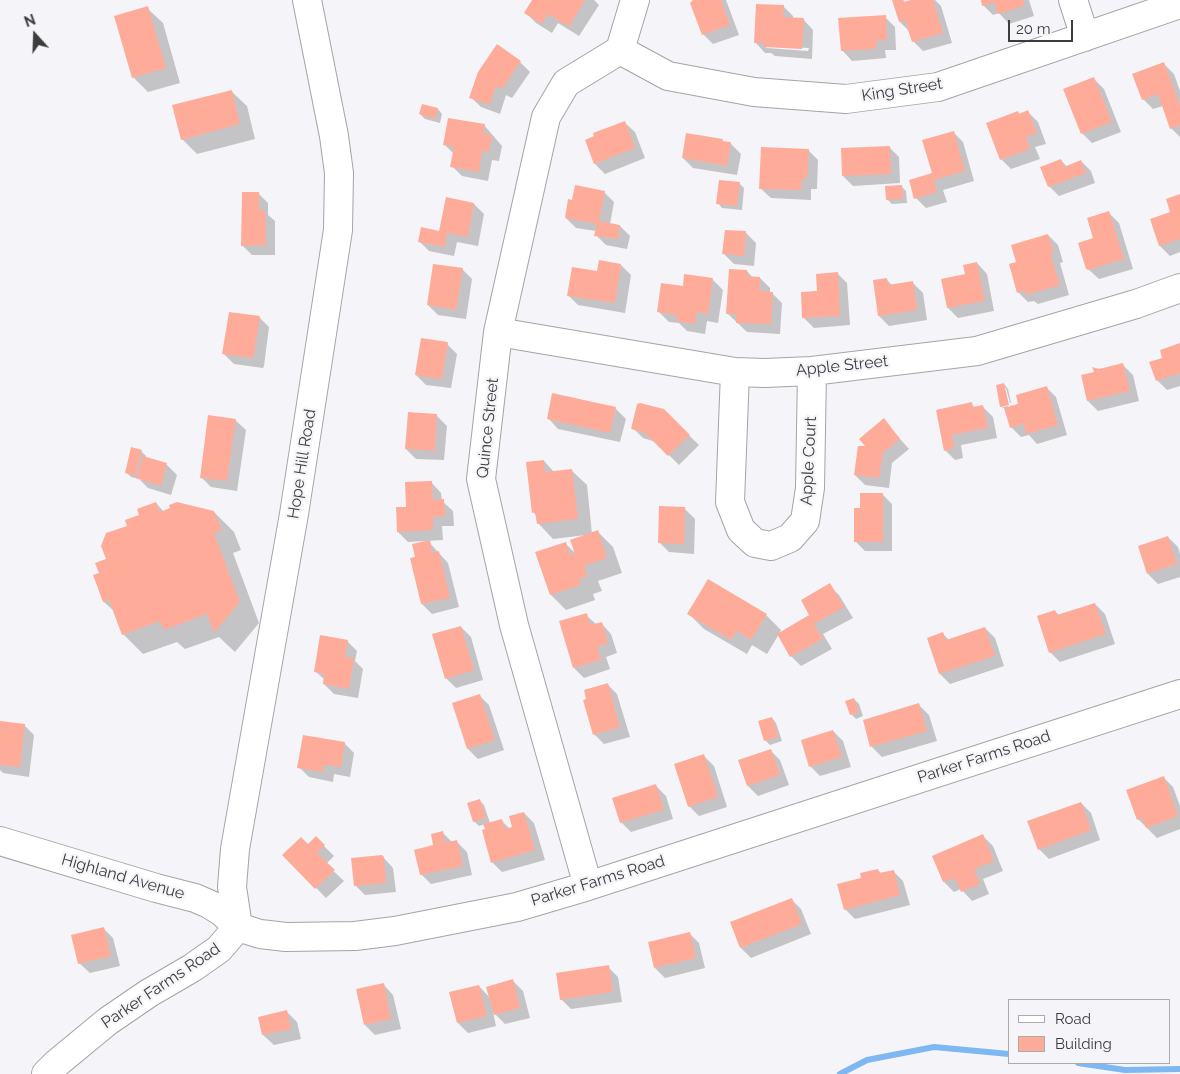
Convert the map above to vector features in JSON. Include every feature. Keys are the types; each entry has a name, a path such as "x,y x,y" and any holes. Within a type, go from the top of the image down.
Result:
{"street":[{"name":"Hope Hill Road","path":"238,927 232,887 235,849 294,514 338,230 339,173 334,136 307,0"},
{"path":"620,50 635,0"},
{"path":"1073,0 1085,37"},
{"name":"King Street","path":"620,50 668,76 754,92 846,99 938,86 1180,4"},
{"name":"Quince Street","path":"588,886 514,625 481,479 498,332 546,117 566,83 620,50"},
{"name":"Apple Street","path":"498,332 735,372 812,371 977,351 1136,304 1180,288"},
{"name":"Apple Court","path":"735,372 730,502 741,530 755,543 771,546 790,538 805,521 810,488 812,371"},
{"name":"Parker Farms Road","path":"46,1074 56,1063 108,1021 219,949 238,927 260,934 286,937 355,936 460,919 517,907 588,886 1180,694"},
{"name":"Highland Avenue","path":"0,841 195,898 222,912 238,927"}],"building":[{"path":"532,0 585,0 569,27 548,14 542,24 524,13"},
{"path":"693,0 721,0 730,25 702,35 690,3"},
{"path":"892,0 903,0 904,2 911,0 933,0 943,33 912,42 905,20 899,22"},
{"path":"981,0 1023,0 1024,6 998,14 994,2 982,6"},
{"path":"756,4 784,5 783,17 804,18 802,49 764,47 764,43 754,43"},
{"path":"148,6 166,68 132,78 114,16"},
{"path":"886,15 887,40 876,41 876,49 841,51 838,18"},
{"path":"497,44 521,61 502,89 496,86 490,105 469,98 478,72"},
{"path":"1164,62 1180,106 1180,125 1170,129 1158,94 1142,100 1132,74"},
{"path":"1094,77 1112,122 1081,134 1063,89"},
{"path":"232,90 240,124 181,140 172,105"},
{"path":"422,104 438,108 435,119 419,114"},
{"path":"1028,110 1037,133 1026,137 1030,149 1000,160 986,123 1018,111 1019,114"},
{"path":"448,118 485,124 483,133 492,135 489,152 482,151 479,172 450,167 454,147 443,145"},
{"path":"625,121 635,148 594,164 585,140 594,136 593,133"},
{"path":"954,131 965,171 934,180 937,192 914,199 909,180 932,173 922,140"},
{"path":"686,133 731,142 727,166 682,158"},
{"path":"890,146 891,174 842,176 841,148"},
{"path":"761,147 809,149 807,179 802,179 801,190 759,189"},
{"path":"1061,159 1064,167 1081,160 1086,173 1048,187 1040,167"},
{"path":"719,180 740,182 737,206 716,204"},
{"path":"575,185 605,191 599,221 620,225 618,239 594,236 597,224 565,218 568,199 572,200"},
{"path":"902,185 903,199 886,200 885,186"},
{"path":"242,192 259,192 259,210 265,210 266,245 241,246"},
{"path":"1180,194 1180,239 1159,246 1150,219 1170,212 1166,199"},
{"path":"446,197 474,203 468,237 447,233 445,247 418,242 421,227 439,231"},
{"path":"1109,211 1124,259 1088,270 1086,269 1078,243 1093,238 1087,218"},
{"path":"725,230 746,231 744,256 722,254"},
{"path":"1048,234 1054,253 1050,253 1060,285 1026,295 1025,290 1017,293 1009,264 1016,262 1011,245"},
{"path":"599,260 621,264 615,303 567,296 572,267 597,271"},
{"path":"977,262 985,301 947,308 941,279 965,274 963,265"},
{"path":"433,264 463,268 456,310 427,305"},
{"path":"729,269 747,270 747,276 760,277 760,291 773,292 771,324 736,323 736,314 726,314"},
{"path":"838,272 840,316 802,318 801,292 817,291 816,274"},
{"path":"684,274 713,278 708,314 697,312 695,324 676,321 677,315 657,312 661,283 683,286"},
{"path":"887,278 888,285 913,281 917,310 878,316 873,280"},
{"path":"229,312 260,316 253,358 222,354"},
{"path":"421,338 448,342 442,378 415,375"},
{"path":"1180,343 1180,373 1156,381 1149,362 1162,358 1160,350"},
{"path":"1123,363 1130,391 1087,401 1081,375 1094,372 1092,367 1099,369"},
{"path":"1004,383 1009,405 1000,407 996,385"},
{"path":"1047,386 1058,425 1026,434 1024,424 1010,428 1004,408 1018,404 1016,395"},
{"path":"552,393 616,407 610,433 547,419"},
{"path":"972,402 973,407 983,405 988,428 952,435 954,448 944,451 936,410"},
{"path":"640,403 664,409 690,435 668,456 645,433 631,429 637,404"},
{"path":"408,412 437,414 435,451 405,449"},
{"path":"208,415 236,419 227,481 200,478"},
{"path":"884,418 900,439 883,453 879,478 854,475 858,446 865,446 859,439"},
{"path":"131,447 142,450 135,476 125,473"},
{"path":"143,456 167,463 161,486 136,478"},
{"path":"544,460 545,472 572,469 578,519 537,524 535,512 532,513 526,462"},
{"path":"432,481 433,500 444,499 445,516 433,517 433,530 397,532 396,507 406,507 405,482"},
{"path":"860,493 883,493 883,542 854,542 854,508 860,508"},
{"path":"156,502 160,512 170,508 169,505 177,502 214,511 222,530 214,533 240,602 214,633 207,614 164,630 160,621 122,635 109,600 103,602 93,575 99,573 95,563 106,559 101,546 106,533 127,526 125,520 139,515 137,509"},
{"path":"659,506 685,507 684,544 658,543"},
{"path":"598,530 607,558 584,566 587,576 579,579 581,585 550,595 535,552 566,542 570,555 575,554 570,540"},
{"path":"1168,536 1177,564 1147,574 1138,546"},
{"path":"430,540 432,553 439,551 450,598 421,604 410,558 415,557 412,544"},
{"path":"708,579 767,614 751,640 737,631 731,640 687,614"},
{"path":"830,583 844,607 814,624 823,639 790,657 777,634 809,615 801,600"},
{"path":"1095,603 1106,634 1049,653 1037,616 1055,610 1057,615"},
{"path":"587,613 590,625 602,622 608,643 597,647 601,660 573,668 559,621"},
{"path":"461,626 474,670 445,679 432,634"},
{"path":"985,627 995,656 939,674 927,638 943,632 946,640"},
{"path":"320,635 348,640 345,657 354,658 349,689 323,684 324,674 314,672"},
{"path":"608,683 620,727 593,735 583,700 586,699 584,690"},
{"path":"480,694 495,740 467,749 452,703"},
{"path":"854,698 859,712 850,715 845,701"},
{"path":"919,703 927,731 870,747 863,720"},
{"path":"772,717 778,737 764,741 758,721"},
{"path":"0,721 25,724 20,767 0,765"},
{"path":"833,730 842,757 809,767 801,740"},
{"path":"303,735 345,742 341,767 324,765 323,772 297,768"},
{"path":"771,749 780,775 747,786 738,760"},
{"path":"704,754 718,797 688,807 674,764"},
{"path":"1164,776 1178,816 1146,828 1142,818 1137,820 1126,790"},
{"path":"656,784 664,810 620,823 612,798"},
{"path":"480,799 486,818 473,822 467,803"},
{"path":"1081,802 1091,830 1038,850 1027,821"},
{"path":"524,812 535,850 491,863 482,830 485,829 483,824 502,819 505,829 512,827 509,816"},
{"path":"443,831 445,843 457,840 463,866 420,875 414,850 433,845 431,834"},
{"path":"983,834 994,861 974,869 980,884 961,892 955,878 943,882 932,856"},
{"path":"316,836 325,845 317,853 335,870 315,889 282,855 301,837 308,844"},
{"path":"382,855 384,857 386,883 354,886 351,858"},
{"path":"878,869 879,873 894,870 900,895 844,910 837,884 861,878 860,873"},
{"path":"792,898 802,924 740,948 730,922"},
{"path":"104,927 111,956 78,964 71,935"},
{"path":"690,932 696,958 654,968 648,942"},
{"path":"609,965 613,992 560,1000 556,973"},
{"path":"513,979 520,1008 494,1015 486,987"},
{"path":"384,983 391,1019 364,1025 356,989"},
{"path":"479,985 487,1016 457,1023 449,992"},
{"path":"287,1010 291,1029 262,1035 258,1017"}],"waterway":[{"path":"840,1074 867,1060 934,1047 1008,1054"},
{"path":"1085,1064 1125,1070 1180,1069"}]}
